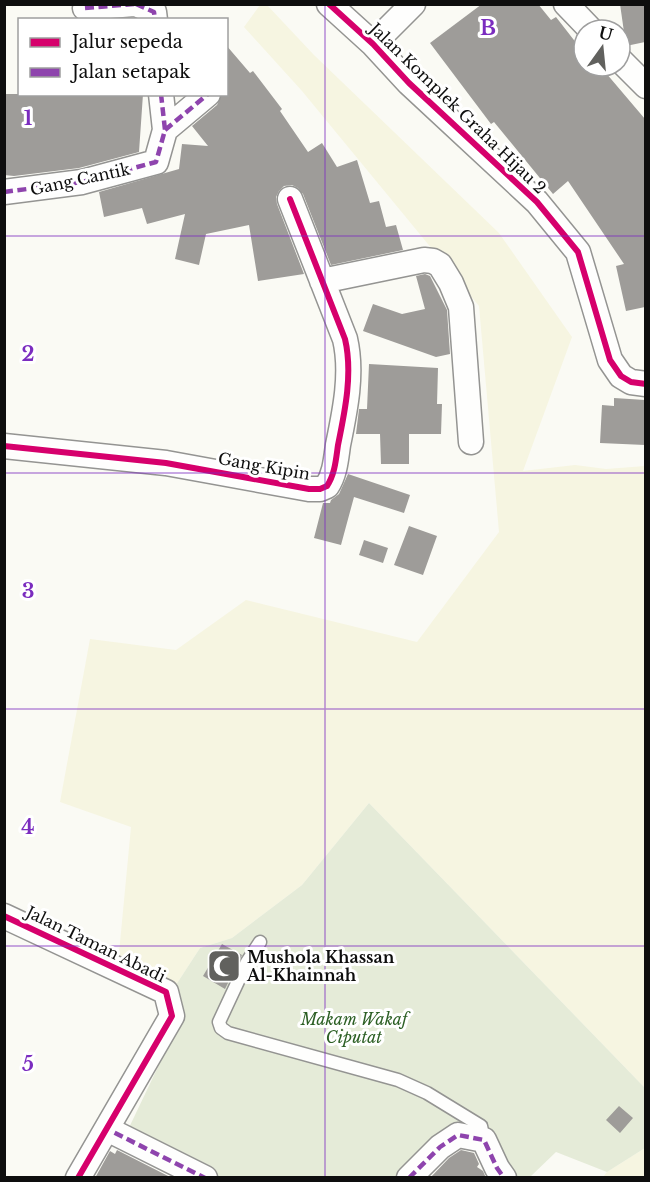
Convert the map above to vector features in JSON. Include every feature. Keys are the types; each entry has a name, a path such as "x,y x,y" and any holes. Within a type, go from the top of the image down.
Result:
{"street":[{"path":"85,8 135,4 154,12 155,18"},
{"name":"Jalan Komplek Graha Hijau 2","path":"329,4 373,44 409,83 537,202 578,252 610,360 621,376 631,382 645,384"},
{"name":"Jalan Komplek Graha Hijau 2","path":"373,44 413,4"},
{"path":"566,4 579,18"},
{"path":"632,72 645,86"},
{"path":"161,96 165,130"},
{"path":"165,130 206,96"},
{"name":"Gang Cantik","path":"4,192 81,182 156,162 165,130"},
{"name":"Gang Kipin","path":"4,446 166,463 309,489 320,489 327,486 334,471 345,409 348,351 290,199"},
{"path":"322,281 424,260 440,265 461,307 471,442"},
{"name":"Jalan Taman Abadi","path":"4,916 165,992 172,1016 78,1178"},
{"path":"107,1129 205,1178"},
{"path":"409,1178 440,1147 458,1136 484,1140 504,1178"}],"lane":[{"path":"260,942 247,962 219,1022 221,1028 228,1033 398,1080 427,1093 481,1126 484,1140"}],"green space":[{"path":"260,5 267,5 314,55 499,233 572,337 523,471 575,465 606,469 645,466 645,1088 369,803 302,885 232,938 200,948 172,991 120,962 131,827 60,802 90,639 176,650 246,600 417,642 499,532 479,306 302,91 244,27"},
{"name":"Makam Wakaf Ciputat","path":"369,803 645,1088 645,1148 607,1172 556,1152 530,1177 510,1177 464,1132 407,1177 210,1177 125,1136 167,1048 172,991 200,948 232,938 302,885"},
{"path":"645,1148 645,1177 603,1177 607,1172"}],"building":[{"path":"482,4 538,4 551,20 556,17 572,38 572,78 610,78 645,119 645,307 626,311 616,266 624,264 568,181 553,194 494,122 491,124 430,43"},
{"path":"620,4 645,4 645,42 632,45 632,18 622,18"},
{"path":"228,47 250,73 253,71 282,109 280,111 308,152 322,143 337,167 357,160 370,203 379,201 386,227 396,225 403,250 331,265 303,194 292,185 284,186 276,197 304,274 258,281 249,225 206,234 199,265 175,259 185,214 147,224 142,208 104,217 99,192 179,169 182,144 208,146 192,126 217,105 221,96 228,96"},
{"path":"4,94 143,96 139,152 79,168 14,176 4,175"},
{"path":"425,274 430,276 447,310 450,354 436,357 363,331 373,304 402,314 425,309 416,276"},
{"path":"369,364 438,368 437,404 442,404 441,434 409,434 409,464 381,464 380,434 356,434 359,409 367,409"},
{"path":"614,398 645,400 645,445 600,443 602,405 614,406"},
{"path":"348,474 410,495 404,513 354,497 341,545 314,538 323,503 330,503 339,494"},
{"path":"409,526 437,536 423,575 394,565"},
{"path":"364,540 388,548 383,563 359,555"},
{"name":"Mushola Khassan Al-Khainnah","path":"222,944 242,955 225,989 203,976"},
{"path":"619,1106 633,1118 620,1133 606,1120"},
{"path":"117,1150 172,1178 95,1178 110,1151 115,1154"},
{"path":"461,1150 474,1153 479,1164 477,1167 483,1171 486,1178 430,1178 449,1158"}],"marked path":[{"path":"85,8 134,4"},
{"path":"136,4 154,12 155,18"},
{"path":"4,192 82,182 156,162 165,130 161,96"},
{"path":"165,130 206,96"},
{"path":"104,1133 107,1129 205,1178"},
{"path":"409,1178 440,1147 458,1135 484,1140 504,1178"}],"cycle path":[{"path":"329,4 373,44 409,83 537,202 578,252 610,360 621,376 631,382 646,384"},
{"path":"4,446 166,463 309,489 320,489 327,486 335,466 345,405 348,379 347,352 345,339 290,199"},
{"path":"4,916 166,992 172,1016 78,1178"}],"place":[{"name":"Mushola Khassan Al-Khainnah","path":"224,966"}]}
